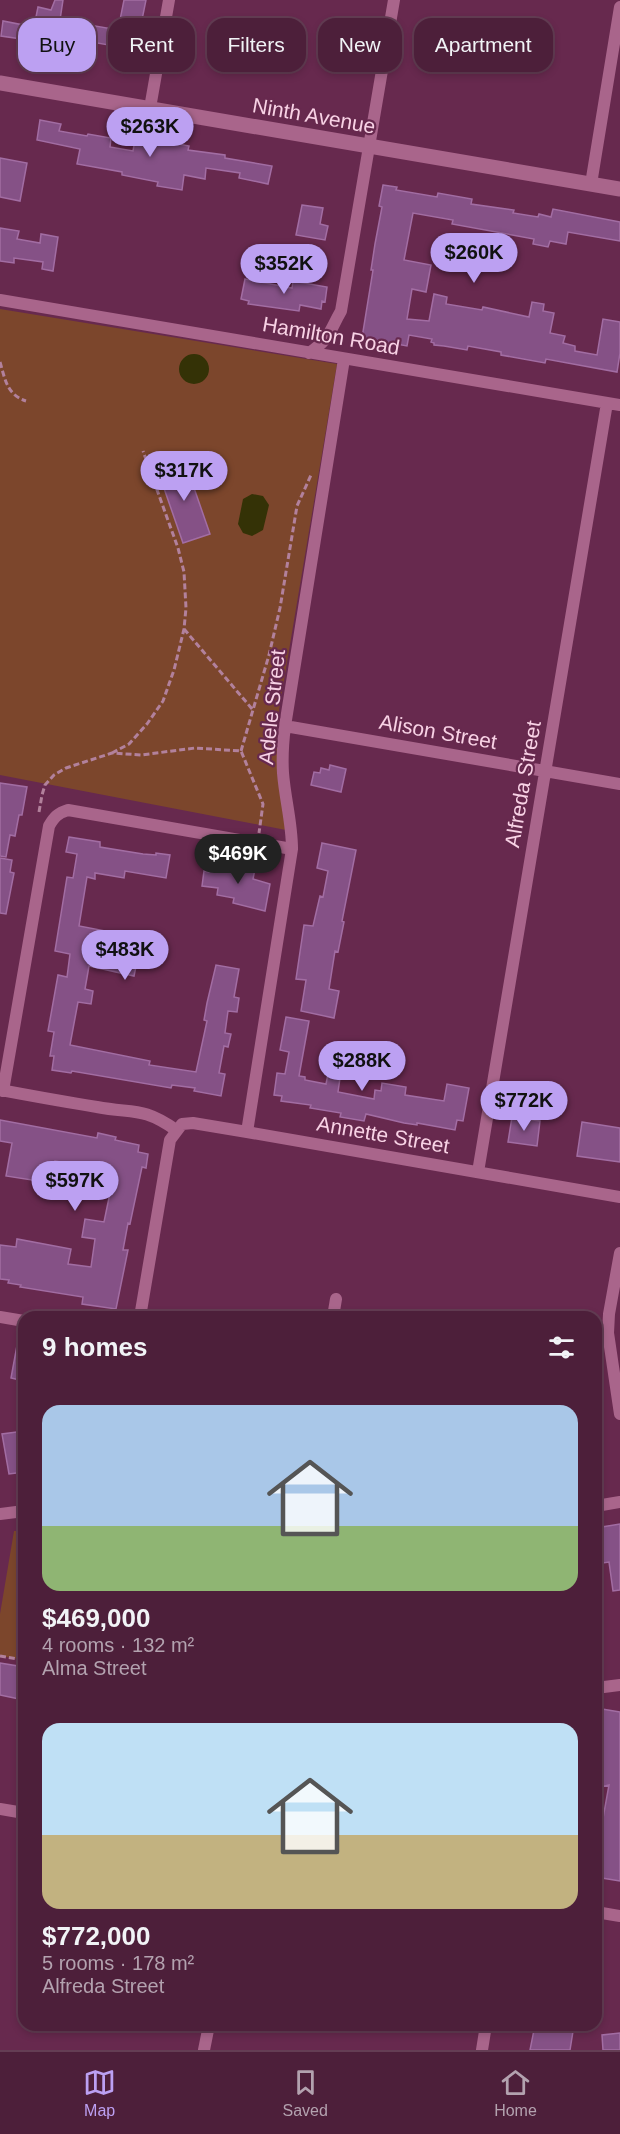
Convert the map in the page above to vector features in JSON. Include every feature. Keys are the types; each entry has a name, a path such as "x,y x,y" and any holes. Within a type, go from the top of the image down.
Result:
{"street":[{"path":"150,108 169,0"},
{"path":"309,353 322,345 329,337 341,312 394,0"},
{"path":"591,184 620,7"},
{"name":"Ninth Avenue","path":"0,83 620,189"},
{"name":"Hamilton Road","path":"0,300 614,404"},
{"name":"Adele Street","path":"247,1132 292,849 282,749 344,359"},
{"name":"Alfreda Street","path":"478,1172 545,771 614,404"},
{"name":"Alison Street","path":"285,726 620,784"},
{"path":"141,1311 173,1135 156,1116 147,1113 106,1109 2,1090 49,826 60,812 68,810 292,849"},
{"name":"Annette Street","path":"173,1135 182,1124 194,1123 620,1197"},
{"path":"620,1253 609,1314 608,1334 619,1395 620,1414"},
{"path":"334,1311 336,1299"},
{"path":"0,1317 18,1320"},
{"path":"602,1505 620,1502"},
{"path":"0,1514 18,1512"},
{"path":"602,1687 620,1685"},
{"path":"0,1809 18,1812"},
{"path":"602,1913 620,1916"},
{"path":"204,2050 208,2031"},
{"path":"482,2050 485,2031"}],"path":[{"path":"0,362 5,382 10,390 26,401"},
{"path":"39,812 45,785 54,775 66,768 112,753 129,744 147,724 163,700 174,670 184,629 186,608 184,572 178,548 143,451"},
{"path":"260,833 263,804 241,751 280,608 297,506 312,474"},
{"path":"184,629 253,710"},
{"path":"112,753 141,755 195,748 241,751"},
{"path":"0,1656 18,1659"}],"shaded area":[{"path":"0,309 337,364 276,728 278,768 286,830 0,775"},
{"path":"194,354 205,358 209,369 205,380 194,384 183,380 179,369 183,358"},
{"path":"252,494 263,496 269,505 263,530 252,536 243,533 238,524 243,499"},
{"path":"14,1531 18,1531 18,1659 0,1656 0,1614"}],"building":[{"path":"55,0 63,0 60,18 36,18 38,7 51,10"},
{"path":"124,0 146,0 142,18 120,18"},
{"path":"3,21 18,24 18,38 1,36"},
{"path":"96,26 108,28 108,45 96,43"},
{"path":"40,120 61,124 59,131 111,138 110,147 133,151 135,140 143,141 144,137 189,146 188,150 225,155 225,158 272,166 268,184 239,178 240,173 206,168 205,179 184,175 182,190 157,186 158,182 122,175 122,172 77,164 80,149 37,140"},
{"path":"0,158 27,163 20,201 0,197"},
{"path":"383,185 397,187 396,190 437,197 438,193 472,199 471,204 514,210 513,213 538,217 539,214 551,217 553,209 620,222 620,241 568,232 566,244 550,241 548,247 533,244 534,239 452,224 453,220 413,213 404,260 431,265 426,292 412,289 407,319 429,321 434,294 447,297 446,304 482,310 483,307 529,317 532,302 544,304 543,311 554,313 550,333 565,336 563,343 575,346 575,351 597,355 603,319 620,322 620,353 617,372 546,359 545,363 468,346 467,350 434,345 431,342 432,339 409,335 407,346 362,338 382,207 379,206"},
{"path":"302,205 323,208 320,224 328,226 325,240 296,235"},
{"path":"0,228 19,231 17,239 40,243 41,234 58,237 53,271 42,269 43,262 14,258 14,263 0,261"},
{"path":"245,279 292,288 293,281 327,287 325,302 322,301 321,309 300,305 299,311 248,304 249,301 241,299"},
{"path":"185,462 210,534 183,543 158,471"},
{"path":"330,765 346,769 341,792 311,785 314,772 320,773 321,768 329,770"},
{"path":"0,783 27,787 22,815 19,815 15,836 10,835 6,857 0,856"},
{"path":"69,837 100,842 100,847 143,854 170,855 166,878 125,871 124,878 95,873 95,879 87,877 79,926 142,938 134,976 89,966 85,989 93,991 91,1004 78,1002 70,1045 150,1061 149,1065 196,1072 207,1021 204,1020 207,1003 216,965 239,969 234,997 239,998 237,1012 228,1011 225,1033 231,1034 228,1047 224,1046 219,1073 225,1074 221,1096 194,1091 195,1088 172,1085 171,1088 72,1071 71,1073 52,1070 54,1056 50,1056 54,1032 48,1031 58,975 67,977 70,954 55,951 67,877 73,878 77,854 66,852"},
{"path":"322,843 356,850 342,921 344,922 338,952 335,951 329,989 339,991 334,1018 301,1011 306,980 296,979 304,925 313,926 320,896 323,897 328,871 317,868"},
{"path":"0,858 12,860 10,872 14,873 6,914 0,913"},
{"path":"223,864 255,869 253,879 270,884 265,911 233,903 234,898 217,895 218,888 202,886 204,871 209,872 210,865 223,867"},
{"path":"286,1017 309,1021 299,1076 305,1077 305,1080 326,1084 329,1069 341,1071 338,1092 374,1099 375,1090 381,1091 382,1083 406,1087 405,1095 444,1101 447,1084 469,1088 463,1121 457,1120 455,1130 404,1123 366,1114 364,1121 340,1117 341,1113 310,1108 311,1105 281,1101 282,1096 274,1095 277,1073 285,1074 289,1052 280,1050"},
{"path":"512,1117 540,1121 537,1146 508,1142"},
{"path":"0,1120 97,1138 98,1133 116,1137 115,1140 139,1145 138,1152 148,1154 146,1168 142,1167 130,1224 128,1223 123,1250 128,1250 116,1309 82,1304 83,1297 20,1287 21,1285 8,1283 9,1280 0,1279 0,1245 16,1247 17,1239 71,1249 68,1264 91,1267 95,1239 82,1237 85,1219 104,1222 110,1193 93,1189 95,1179 80,1176 82,1166 55,1161 54,1167 41,1165 38,1181 6,1176 12,1143 0,1141"},
{"path":"582,1122 620,1128 620,1162 577,1156"},
{"path":"18,1340 18,1380 11,1378"},
{"path":"18,1432 18,1473 9,1474 2,1434"},
{"path":"620,1524 620,1590 613,1591 609,1562 602,1563 602,1527"},
{"path":"0,1663 18,1666 18,1699 0,1695"},
{"path":"602,1709 620,1712 620,1881 602,1878 602,1824 609,1785 602,1787"},
{"path":"534,2031 573,2031 570,2050 530,2050"},
{"path":"620,2033 620,2050 603,2050 602,2035"}]}
